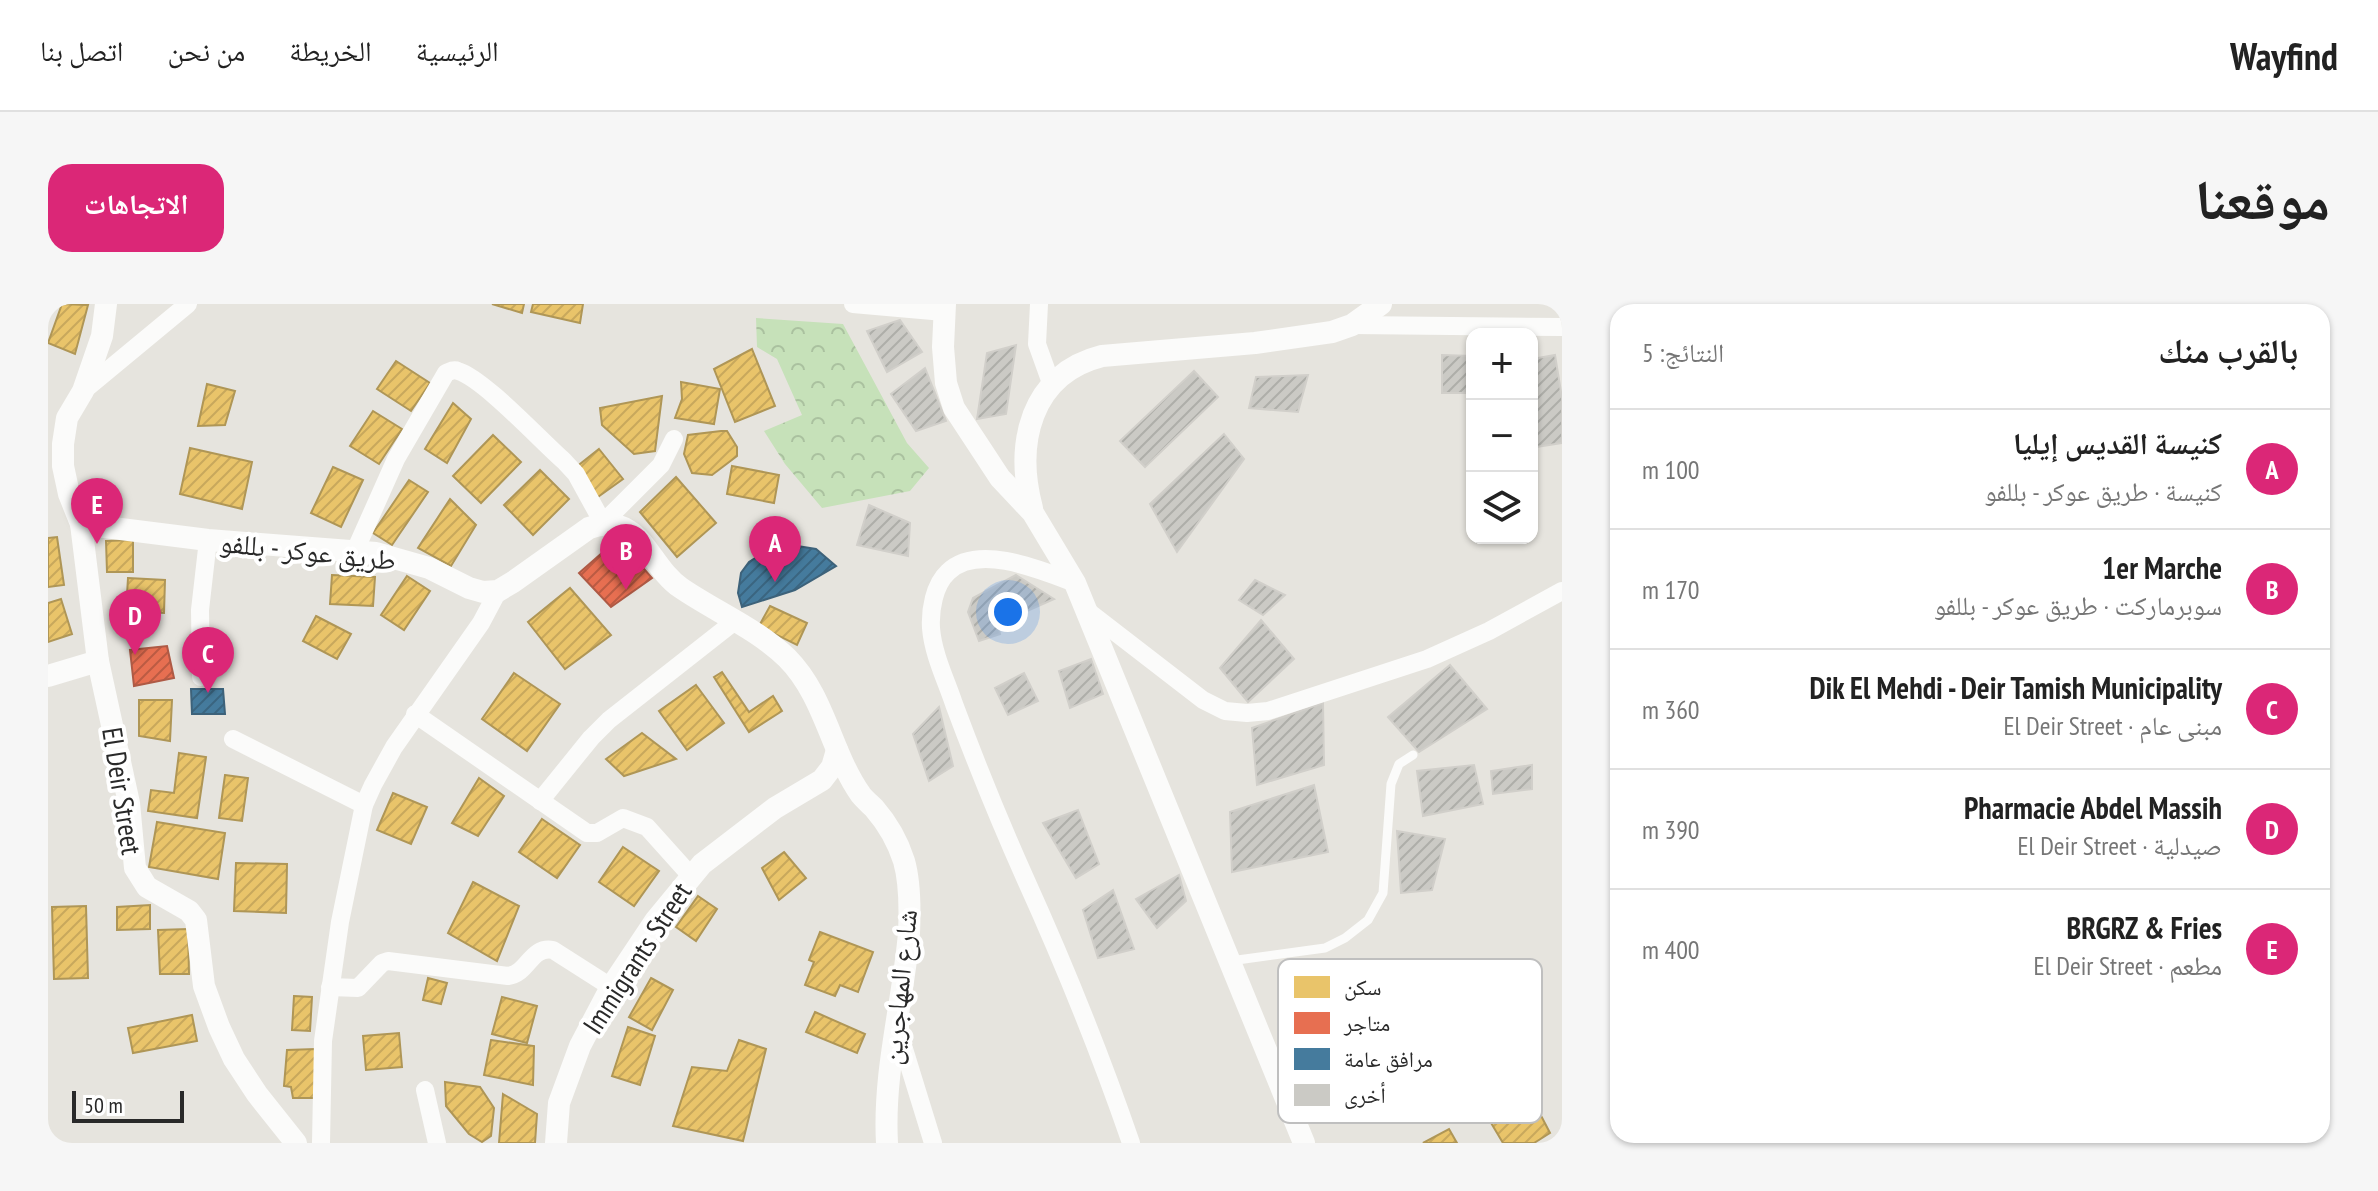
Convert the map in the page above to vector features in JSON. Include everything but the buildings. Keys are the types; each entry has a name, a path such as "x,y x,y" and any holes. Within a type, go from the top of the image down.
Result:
{"street":[{"name":"El Deir Street","path":"106,304 102,336 83,391 55,442 81,524 98,661 129,803 135,868 147,887 189,911 196,920 204,986 219,1027 242,1071 296,1143"},
{"path":"83,391 188,304"},
{"path":"853,304 945,308 946,383 954,408 1000,478 1033,513 1075,583 1278,1079"},
{"path":"1039,304 1037,344 1051,383"},
{"path":"1033,513 1025,479 1025,448 1032,423 1051,383 1066,371 1102,356 1332,332 1352,325 1381,304"},
{"path":"1352,325 1562,327"},
{"path":"355,551 396,459 446,373 457,371 483,386 564,461 576,474 603,523 631,530 673,583 769,642 801,674 813,693 837,750 827,775 816,785"},
{"path":"321,1143 323,1041 330,987 364,805 373,785 415,714 481,623 498,591 589,528 603,523 661,465 674,439"},
{"name":"طريق عوكر - بللفو","path":"81,524 208,540 376,553 429,568 469,588 498,591"},
{"path":"201,677 200,610 208,540"},
{"path":"1075,583 1012,562 985,558 960,563 948,571 939,583 931,629 937,655 986,790 1077,1000 1131,1143"},
{"path":"1089,612 1203,700 1225,711 1247,713 1268,711 1427,659 1489,631 1562,591"},
{"path":"540,801 609,720 735,621"},
{"path":"48,676 98,661"},
{"path":"415,714 587,833 597,833 623,818 647,827 691,876"},
{"path":"233,739 364,805"},
{"name":"شارع المهاجرين","path":"837,750 862,796 886,824 904,862 909,932 895,1020 887,1143"},
{"path":"816,785 847,788 862,796"},
{"name":"Immigrants Street","path":"556,1143 559,1103 586,1033 611,987 655,921 702,864 764,816 816,785"},
{"path":"330,987 358,988 382,963 388,961 516,975 535,953 544,949 553,950 611,987"},
{"path":"895,1020 933,1143"},
{"path":"425,1090 437,1143"},
{"path":"1296,1123 1304,1143"}],"lane":[{"path":"1230,961 1325,948 1345,938 1368,920 1383,893 1391,784 1399,764 1413,755"}],"green space":[{"path":"756,318 843,324 907,443 929,468 910,491 822,508 785,464 764,431 802,415 777,359 757,347"}],"place":[{"name":"BRGRZ & Fries","path":"97,544"},
{"name":"كنيسة القديس إيليا","path":"775,582"},
{"name":"1er Marche","path":"626,590"},
{"name":"Pharmacie Abdel Massih","path":"135,655"},
{"name":"Dik El Mehdi - Deir Tamish Municipality","path":"208,693"}]}
